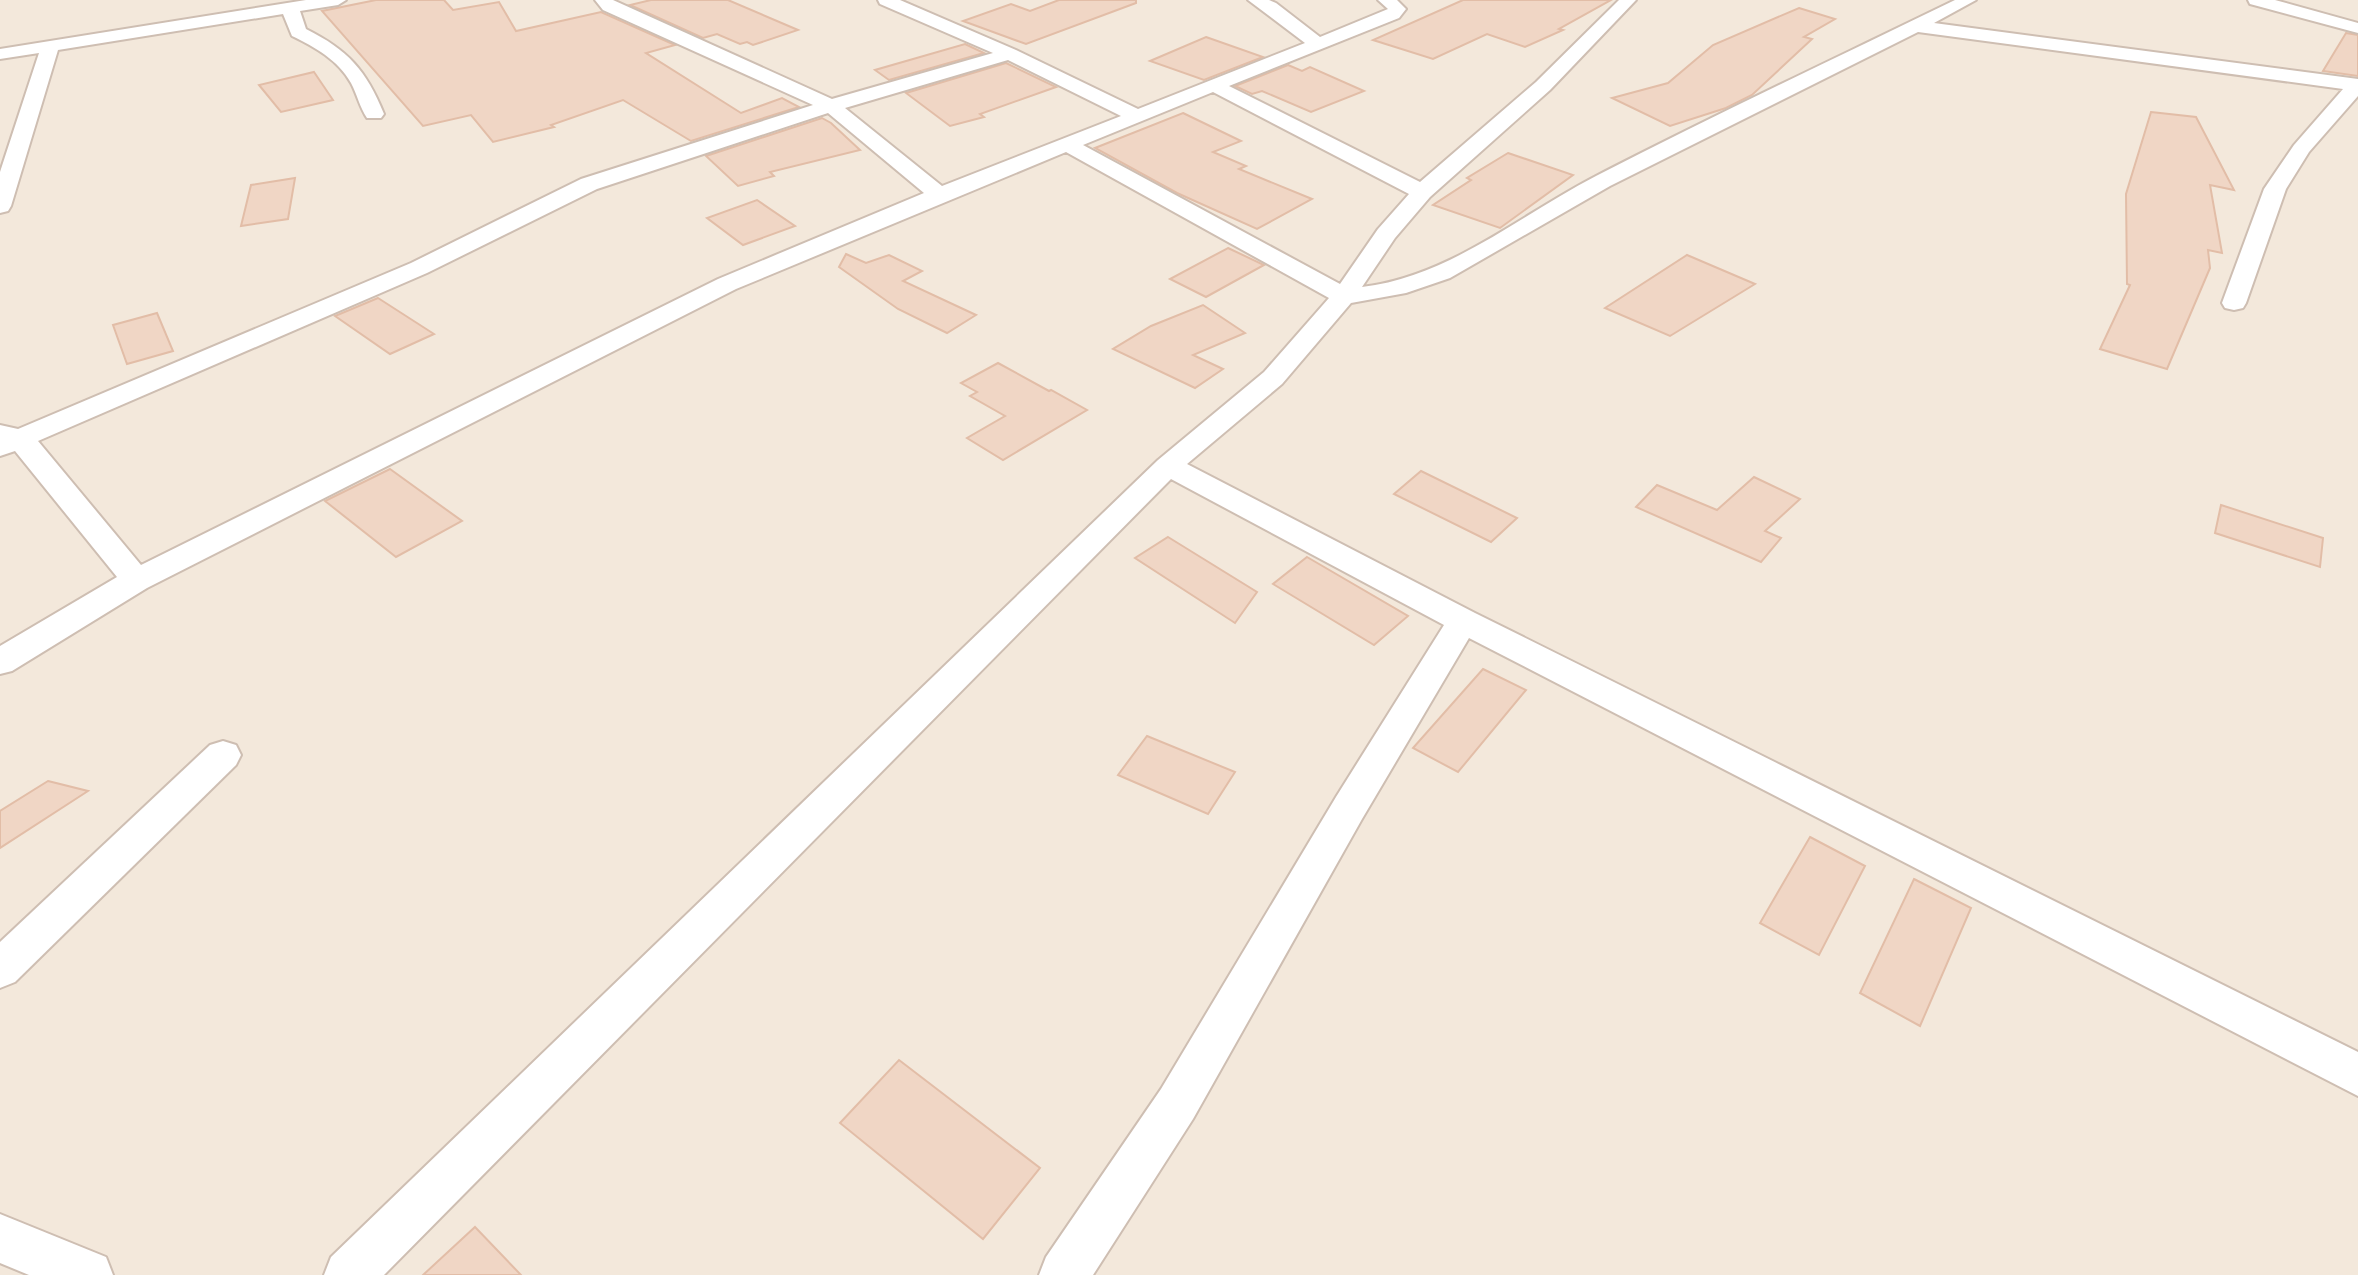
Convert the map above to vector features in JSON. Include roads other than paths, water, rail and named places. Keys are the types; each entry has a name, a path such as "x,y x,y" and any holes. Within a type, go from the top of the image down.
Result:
{"street":[{"path":"0,54 338,0"},
{"path":"603,0 609,6 831,106 939,195"},
{"path":"886,0 1010,54 1139,117"},
{"path":"1256,0 1270,7 1318,44"},
{"path":"0,662 136,580 727,284 939,195 1217,87 1393,14 1398,9 1386,0"},
{"path":"349,1275 1168,466 1273,378 1344,296 1386,234 1422,192 1543,86 1628,0"},
{"path":"1069,145 1344,296 1388,292 1420,284 1443,273 1602,181 1968,0"},
{"path":"2256,0 2358,28"},
{"path":"290,8 298,32 327,46 362,80 374,114"},
{"path":"1914,26 2358,85"},
{"path":"0,206 50,46"},
{"path":"136,580 7,440 419,268 589,184 831,106 1010,54"},
{"path":"2234,303 2275,189 2301,149 2358,85"},
{"path":"1217,87 1422,192"},
{"path":"1168,466 1463,621 2358,1075"},
{"path":"1064,1275 1177,1104 1349,808 1463,621"},
{"path":"0,969 223,755"},
{"path":"0,1238 88,1275"}]}
